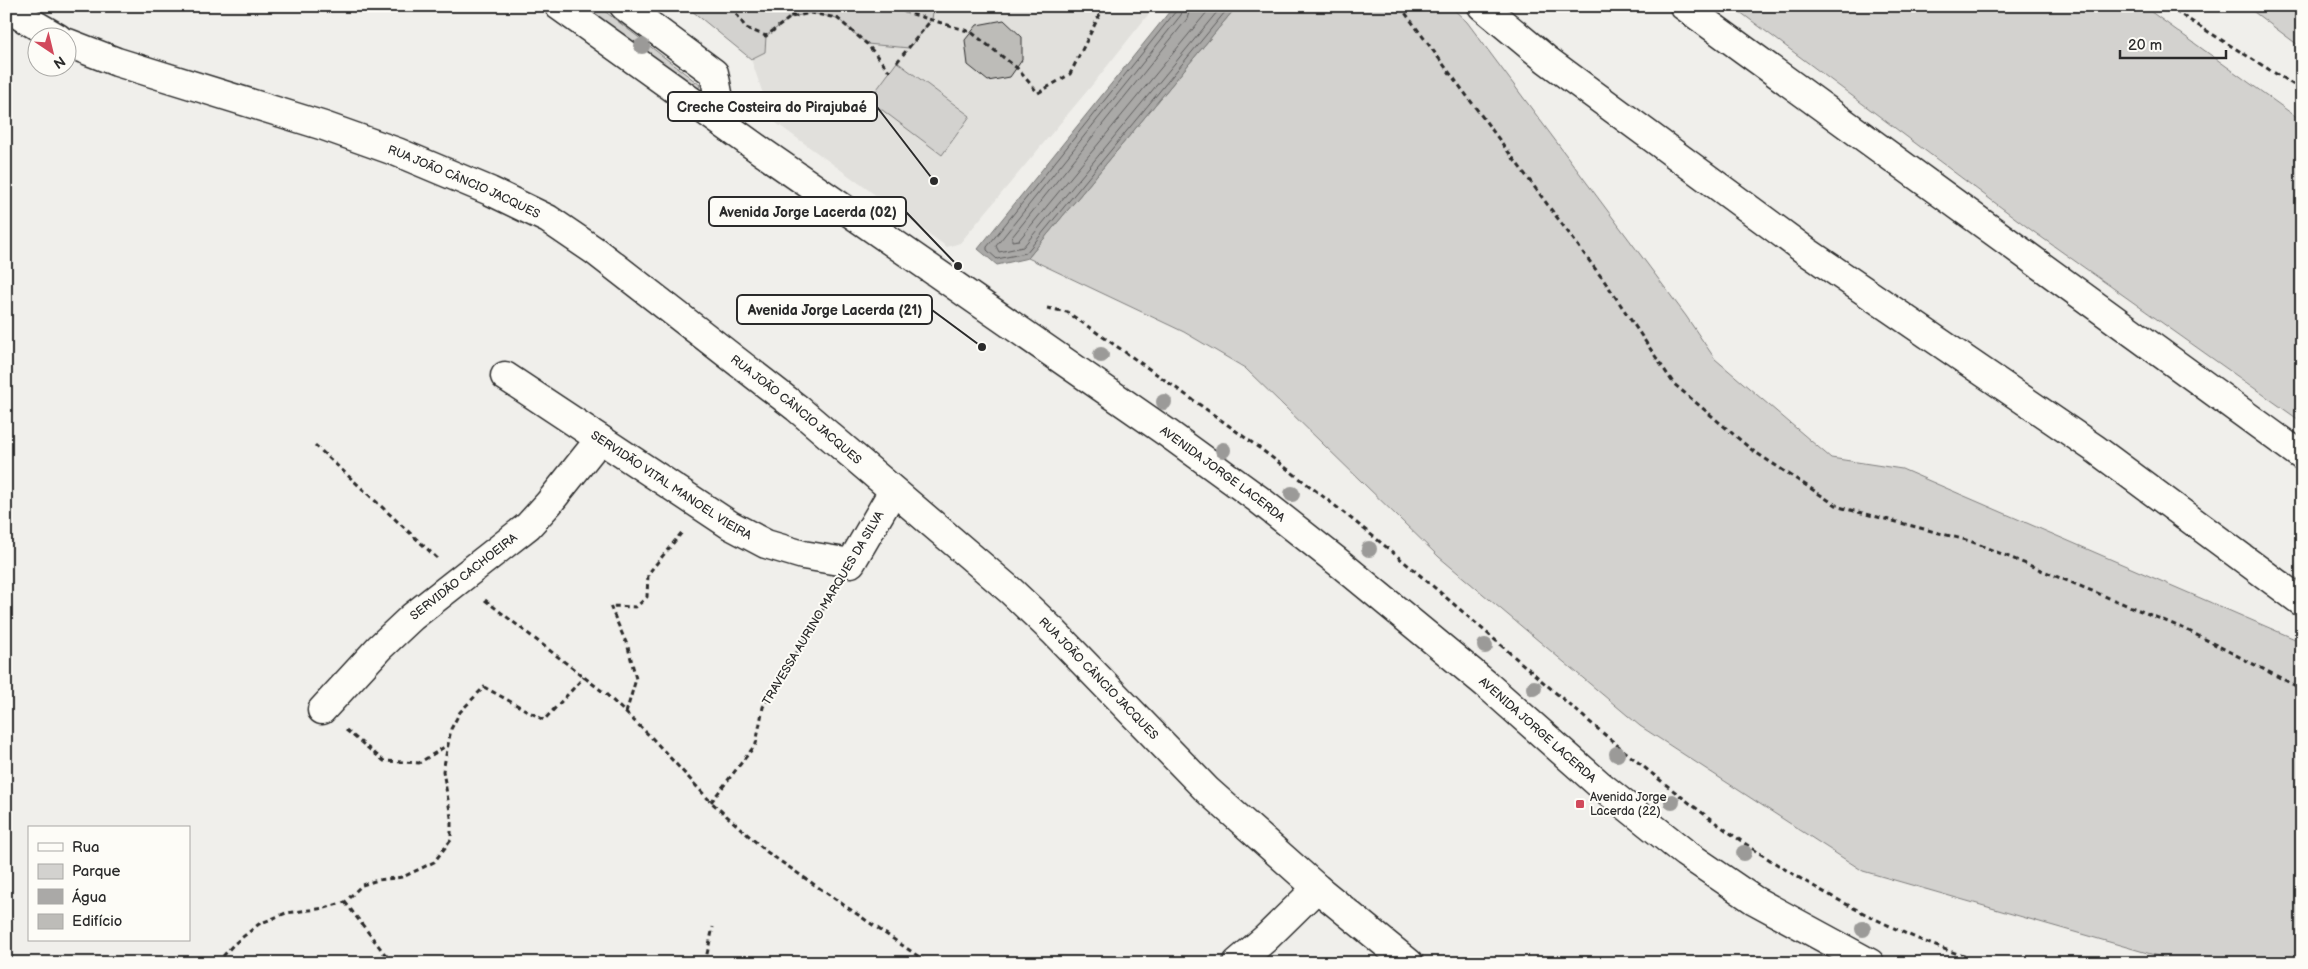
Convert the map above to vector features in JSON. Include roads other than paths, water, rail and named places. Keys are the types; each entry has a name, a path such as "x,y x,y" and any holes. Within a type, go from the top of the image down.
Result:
{"main road":[{"path":"8,6 41,28"},
{"name":"AVENIDA JORGE LACERDA","path":"559,6 724,124 1166,432 1258,499 1479,678 1600,785 1685,853 1754,900 1870,963"},
{"path":"624,6 714,73 724,124"},
{"path":"1482,6 1547,60 1806,251 2094,448 2302,602"},
{"path":"1684,6 2302,456"},
{"name":"RUA JOÃO CÂNCIO JACQUES","path":"78,47 117,62 324,126 397,152 490,191 548,219 595,251 789,402 1011,591 1053,631 1207,790 1317,888 1409,963"},
{"name":"SERVIDÃO VITAL MANOEL VIEIRA","path":"505,376 730,525 766,544 804,556 851,563"},
{"name":"SERVIDÃO CACHOEIRA","path":"322,710 379,648 412,617 528,526 549,503 600,439"},
{"name":"TRAVESSA AURINO MARQUES DA SILVA","path":"851,563 893,491"},
{"path":"1237,963 1265,939 1317,888"}],"water":[{"path":"1174,6 1237,6 1028,258 997,265 978,249"}],"place":[{"name":"Creche Costeira do Pirajubaé","path":"934,181"},
{"name":"Avenida Jorge Lacerda (02)","path":"958,266"},
{"name":"Avenida Jorge Lacerda (21)","path":"982,347"},
{"name":"Avenida Jorge Lacerda (22)","path":"1580,804"}]}
